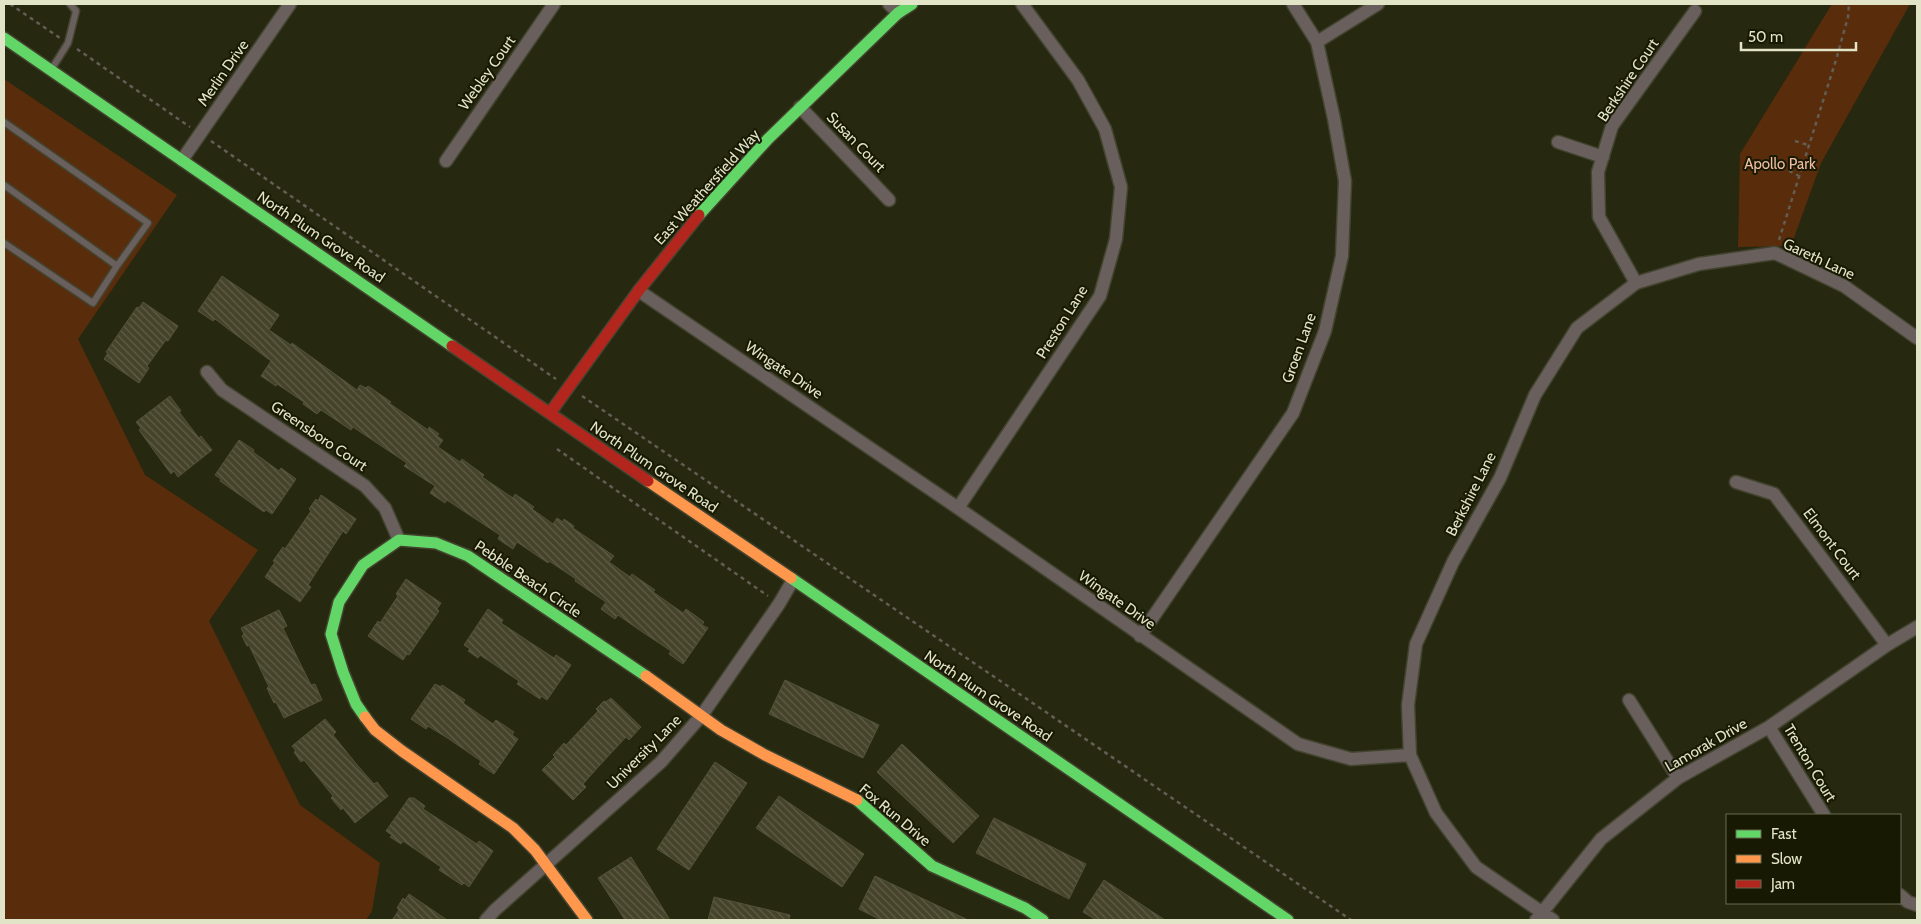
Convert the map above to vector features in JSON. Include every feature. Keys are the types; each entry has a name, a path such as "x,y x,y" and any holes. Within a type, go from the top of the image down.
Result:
{"street":[{"name":"Merlin Drive","path":"182,160 290,4"},
{"name":"Webley Court","path":"446,161 554,4"},
{"name":"East Weathersfield Way","path":"550,414 639,291 696,219 893,8 912,4"},
{"name":"Preston Lane","path":"958,508 1100,296 1116,239 1120,186 1105,129 1078,80 1022,4"},
{"name":"Groen Lane","path":"1140,636 1293,413 1325,331 1342,256 1345,181 1317,42 1293,4"},
{"path":"1317,42 1378,4"},
{"name":"Berkshire Court","path":"1636,282 1599,217 1598,172 1612,126 1695,11"},
{"name":"North Plum Grove Road","path":"4,39 1288,920"},
{"name":"Susan Court","path":"800,107 890,200"},
{"path":"1558,142 1603,157"},
{"name":"Gareth Lane","path":"1636,282 1700,264 1775,253 1844,286 1917,338"},
{"name":"Berkshire Lane","path":"1410,755 1408,705 1416,644 1453,562 1500,478 1535,395 1577,328 1636,282"},
{"name":"Wingate Drive","path":"639,291 958,508 1298,744 1351,759 1410,755"},
{"name":"Greensboro Court","path":"207,372 222,390 365,486 384,508 399,540"},
{"name":"Elmont Court","path":"1736,482 1774,494 1887,645"},
{"path":"399,540 363,565 339,602 331,634 356,704 375,730 402,752 513,828 546,865 587,920"},
{"name":"Pebble Beach Circle","path":"399,540 436,543 468,556 702,716"},
{"name":"University Lane","path":"486,920 662,762 702,716 779,604 793,580"},
{"name":"Lamorak Drive","path":"1539,916 1601,839 1678,778 1769,727 1887,645 1917,627"},
{"path":"1629,700 1678,778"},
{"name":"Fox Run Drive","path":"702,716 721,730 765,755 854,797 932,866 1025,908 1043,920"},
{"name":"Trenton Court","path":"1769,727 1823,814"},
{"path":"1410,755 1436,813 1476,867 1539,916 1552,920"},
{"path":"1901,895 1908,902 1917,905"}],"lane":[{"path":"51,70 68,43 76,11 70,4"},
{"path":"4,122 148,223 92,303 4,243"},
{"path":"4,186 117,266"}],"path":[{"path":"10,4 545,372"},
{"path":"1775,253 1836,60 1848,17 1849,4"},
{"path":"1795,142 1809,145"},
{"path":"1782,167 1799,176"},
{"path":"592,403 1351,920"},
{"path":"557,448 779,604"}],"green space":[{"name":"Apollo Park","path":"1832,4 1910,4 1821,163 1791,246 1738,247 1740,154"},
{"path":"4,79 177,195 78,339 145,475 258,550 209,621 300,805 380,863 372,911 366,920 4,920"}],"building":[{"path":"222,276 279,315 269,330 291,345 292,343 357,390 360,385 366,388 368,386 428,430 429,427 439,434 437,436 443,440 438,447 460,462 462,459 484,475 482,477 513,498 515,494 534,507 532,509 553,524 557,518 563,522 564,519 574,526 573,528 614,556 609,562 630,577 632,574 655,590 653,592 683,613 686,609 704,622 702,625 708,628 683,664 669,654 671,651 618,615 615,619 601,609 606,602 575,581 576,579 517,542 513,549 498,539 500,535 447,500 445,503 430,493 435,486 404,466 407,463 353,427 351,430 321,410 317,414 303,404 304,402 261,376 271,361 215,319 213,321 198,311"},
{"path":"143,302 178,326 147,366 149,368 139,383 104,359 108,353 106,352 137,307 139,308"},
{"path":"170,396 181,411 179,412 199,438 201,436 212,450 178,477 174,471 171,474 139,430 141,428 136,422"},
{"path":"239,440 279,471 281,468 296,479 272,514 266,510 264,512 220,481 221,479 215,475"},
{"path":"321,495 356,519 346,534 343,531 308,585 311,587 300,602 265,577 275,562 273,561 283,547 285,549 311,511 309,509 316,499 318,501"},
{"path":"406,579 441,603 437,609 439,611 409,655 407,654 403,660 368,636 378,621 380,623 398,596 396,594"},
{"path":"488,609 503,620 501,623 554,658 556,655 571,665 547,700 541,696 540,699 517,684 519,681 480,655 478,658 468,651 470,649 464,645"},
{"path":"279,610 287,626 283,628 311,685 315,684 322,700 284,718 276,702 274,703 267,688 269,687 249,645 247,646 242,636 244,634 241,628"},
{"path":"785,680 879,725 863,758 769,714"},
{"path":"435,684 441,687 442,685 465,700 463,703 493,724 496,720 514,732 512,735 518,739 494,774 479,764 481,761 449,739 428,726 426,729 411,719"},
{"path":"611,698 641,727 629,740 626,737 583,784 586,787 573,800 542,770 555,757 553,755 564,743 566,745 598,711 596,709 604,701 606,702"},
{"path":"325,719 336,732 333,735 358,766 374,784 377,782 388,796 355,823 343,808 341,810 331,798 333,796 304,760 301,762 292,746"},
{"path":"902,744 979,816 953,843 877,772"},
{"path":"715,762 747,783 689,870 657,849"},
{"path":"779,796 864,854 842,887 756,828"},
{"path":"409,798 414,798 425,806 423,809 477,844 479,841 493,851 469,887 464,883 462,885 439,870 441,867 403,841 401,844 390,837 392,835 386,831"},
{"path":"994,818 1086,864 1069,899 976,853"},
{"path":"631,857 670,920 625,920 598,878"},
{"path":"875,876 968,920 881,920 859,909"},
{"path":"1104,880 1165,920 1096,920 1083,912"},
{"path":"409,894 447,920 392,920 399,910 397,908 403,898 405,900"},
{"path":"714,897 790,915 789,920 708,920"}],"traffic: fast":[{"path":"699,215 768,139 898,13 912,4"},
{"path":"4,38 452,346"},
{"path":"365,717 356,704 331,634 339,602 363,565 399,540 436,543 468,556 646,676"},
{"path":"791,578 1288,920"},
{"path":"857,800 932,866 1025,908 1043,920"}],"traffic: slow":[{"path":"648,481 791,578"},
{"path":"646,676 721,730 765,755 857,800"},
{"path":"365,717 375,730 402,751 513,828 535,850 587,920"}],"traffic: jam":[{"path":"550,413 639,290 699,215"},
{"path":"452,346 648,481"}]}
